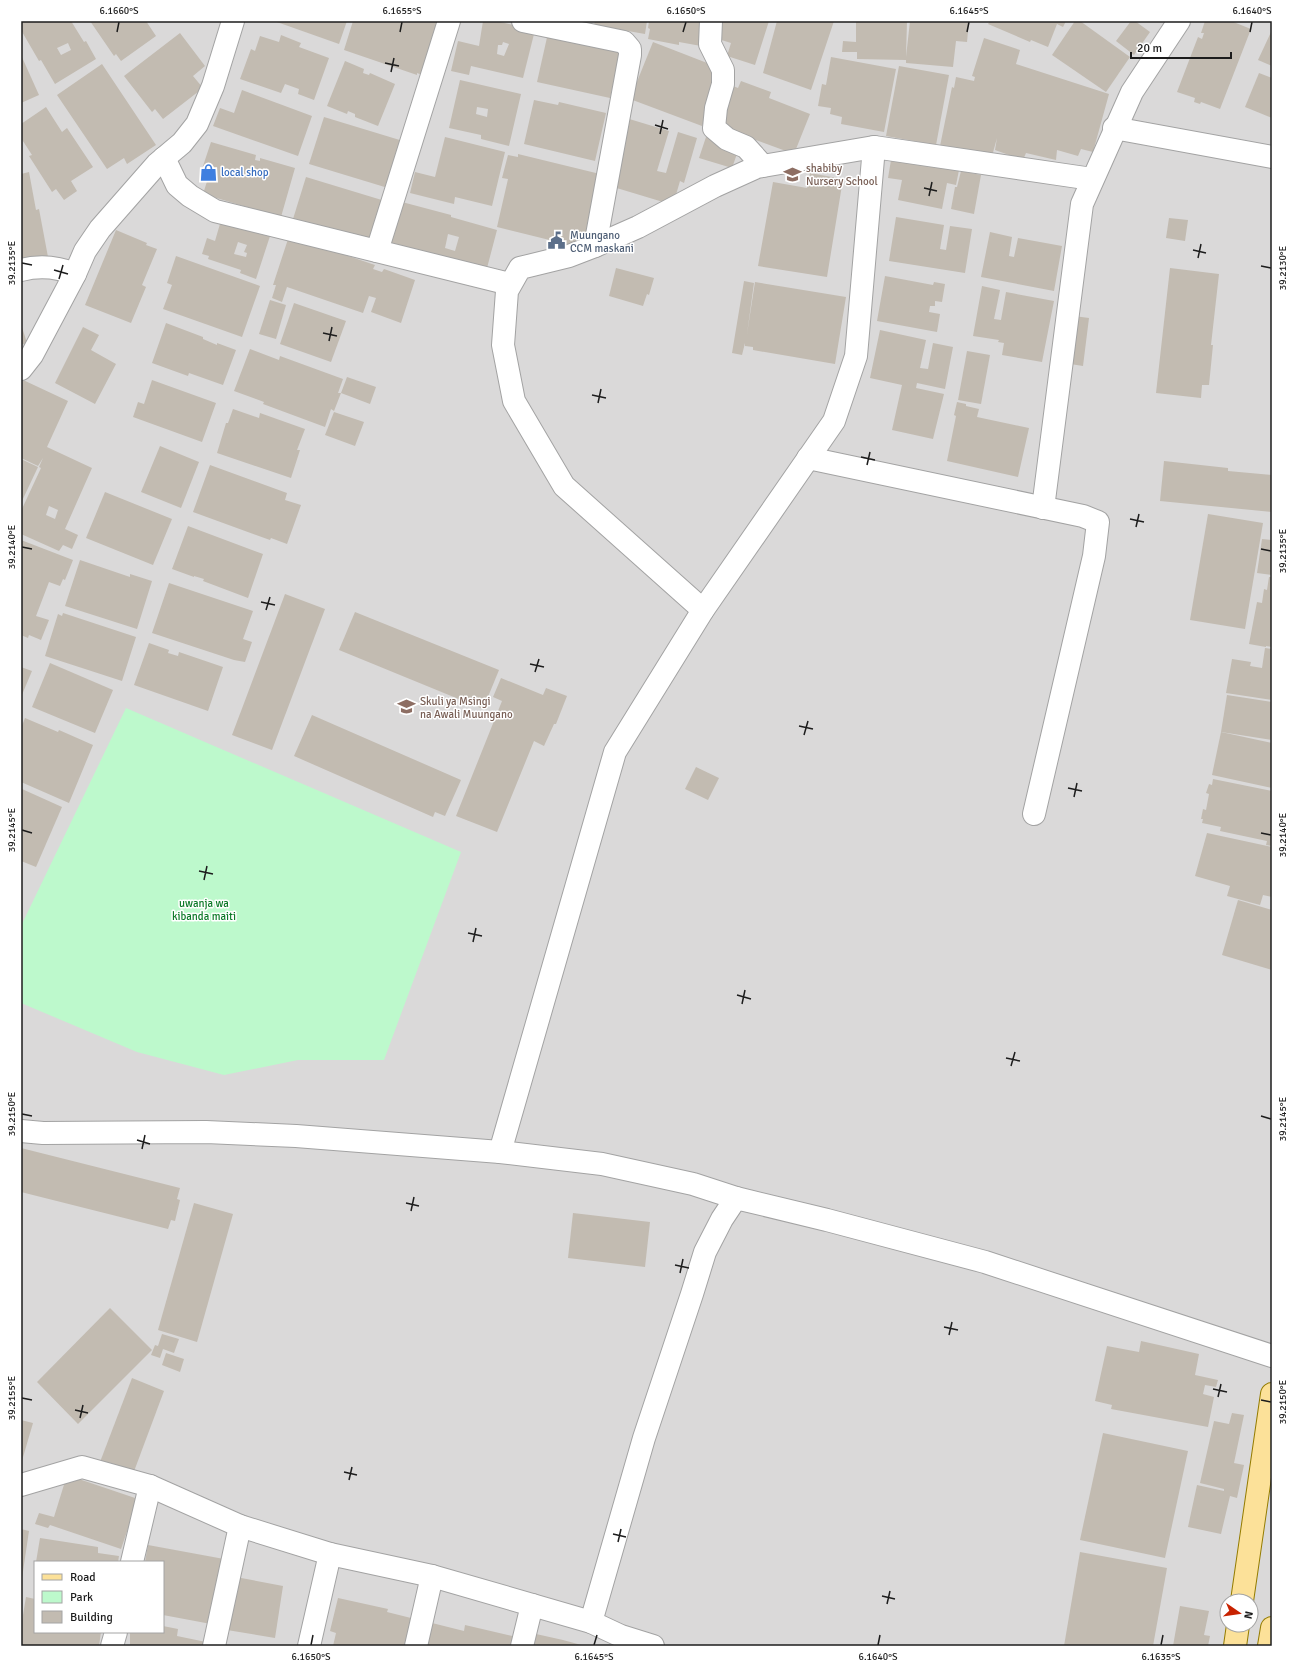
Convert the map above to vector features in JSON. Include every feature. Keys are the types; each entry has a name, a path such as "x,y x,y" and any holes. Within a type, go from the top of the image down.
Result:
{"main road":[{"path":"1243,1593 1272,1394"},
{"path":"1269,1646 1272,1628"},
{"path":"1235,1646 1237,1633"}],"street":[{"path":"21,369 32,355 75,274 84,251 100,229 157,164 182,143 197,124 213,86 233,21"},
{"path":"377,251 435,61 449,21"},
{"path":"523,21 624,42 630,49 595,246"},
{"path":"711,21 710,44 723,70 723,84 716,108 714,128 726,139 746,147 763,166"},
{"path":"1043,508 1082,204 1114,128 1132,92 1179,21"},
{"path":"1114,128 1272,157"},
{"path":"500,1152 615,752 703,610 834,421 856,356 874,147"},
{"path":"703,610 564,486 514,401 503,345 507,291 520,268 569,256 595,246 638,227 715,186 757,167 874,147 1092,180"},
{"path":"164,158 177,185 190,196 215,210 510,284"},
{"path":"21,270 48,267 63,269 75,274"},
{"path":"808,458 1083,516 1098,522 1094,556 1034,814"},
{"path":"21,1131 43,1133 206,1132 304,1136 500,1152 602,1164 693,1184 736,1198 827,1220 985,1262 1272,1356"},
{"path":"591,1622 644,1438 705,1252 722,1219 736,1198"},
{"path":"21,1485 82,1467 150,1486 240,1526 330,1554 432,1576 591,1622 620,1641 654,1646"},
{"path":"132,1561 150,1486"},
{"path":"214,1646 240,1526"},
{"path":"309,1646 330,1554"},
{"path":"416,1646 432,1576"},
{"path":"522,1646 532,1605"},
{"path":"112,1646 116,1633"}],"shaded area":[{"path":"21,21 1272,21 1272,1646 21,1646"}],"green space":[{"name":"uwanja wa kibanda maiti","path":"126,708 461,852 384,1060 298,1060 224,1075 137,1052 21,1003 21,926"}],"building":[{"path":"21,21 71,21 84,42 86,41 96,59 55,84 41,60 39,61 21,30","holes":["68,43 71,50 61,55 57,48"]},
{"path":"90,21 146,21 156,36 121,61 116,54 114,56"},
{"path":"274,21 347,21 339,44"},
{"path":"353,21 444,21 425,76 417,73 417,75 344,50"},
{"path":"483,21 496,21 535,30 523,78 471,66 469,75 451,71 458,41 479,46","holes":["503,42 509,44 504,56 497,54 498,45 502,45"]},
{"path":"595,21 647,21 645,34 594,25"},
{"path":"649,21 706,21 701,46 679,42 679,45 648,39 650,29 648,28"},
{"path":"720,21 769,21 755,65 727,56 731,43 715,38"},
{"path":"777,21 834,21 811,90 763,73"},
{"path":"856,21 907,21 906,57 910,21 969,21 967,42 956,41 953,67 906,63 906,60 857,59 857,52 842,52 843,41 856,42"},
{"path":"990,21 1066,21 1063,27 1057,24 1048,47 1031,40 1030,42 988,24"},
{"path":"1075,21 1080,21 1130,57 1106,92 1052,55"},
{"path":"1131,21 1135,21 1150,32 1134,55 1116,41"},
{"path":"1205,21 1231,21 1251,29 1220,109 1201,102 1200,104 1194,102 1195,98 1177,92 1198,37 1202,39 1204,33 1201,33"},
{"path":"1272,30 1272,66 1258,60"},
{"path":"180,33 205,66 193,76 203,88 163,119 155,109 152,112 124,76"},
{"path":"548,33 621,48 610,98 537,82"},
{"path":"281,35 301,43 299,47 329,58 314,100 298,94 299,89 285,84 281,93 240,79 251,49 255,51 260,36 279,42"},
{"path":"984,38 1020,50 1016,64 1109,94 1093,152 1081,149 1078,156 1057,150 1056,160 1026,153 1023,160 995,150 997,138 992,156 940,146 952,87 954,88 956,77 974,81 975,77 972,76"},
{"path":"653,42 720,68 719,81 702,126 630,99"},
{"path":"21,55 39,95 21,103"},
{"path":"831,57 896,69 884,132 841,124 842,117 830,114 831,108 818,106 822,84 826,85"},
{"path":"345,61 364,69 363,73 369,75 370,73 395,84 378,126 355,117 355,114 348,111 347,114 327,106"},
{"path":"102,64 156,145 127,164 124,158 107,169 57,95"},
{"path":"899,66 949,75 936,145 886,136"},
{"path":"1259,73 1272,78 1272,118 1245,107"},
{"path":"460,80 521,94 509,146 481,139 481,135 449,128","holes":["477,107 488,109 487,117 476,114"]},
{"path":"741,81 771,92 769,98 810,114 794,154 718,126 733,86 738,88"},
{"path":"242,90 312,116 298,156 213,126 220,108 234,113"},
{"path":"534,100 558,105 559,102 606,113 595,161 524,144"},
{"path":"46,107 62,132 67,128 93,167 71,181 77,191 64,200 56,189 52,192 29,156 32,155 21,138 21,124"},
{"path":"324,117 403,141 388,188 309,164"},
{"path":"626,118 669,131 657,171 666,173 678,132 697,138 684,183 680,181 673,205 610,186"},
{"path":"445,137 505,152 492,206 455,197 454,204 410,193 415,172 435,177"},
{"path":"706,137 739,148 732,168 699,158"},
{"path":"211,142 256,155 255,160 260,161 260,158 295,168 281,217 203,194 211,169 203,166"},
{"path":"518,154 600,174 582,248 497,227 508,179 502,178 508,155 518,157"},
{"path":"891,160 959,170 956,185 947,183 942,209 898,200 902,180 888,178"},
{"path":"961,171 981,175 974,214 951,209 955,187 957,187"},
{"path":"29,172 36,210 39,209 48,257 21,262 21,174"},
{"path":"810,173 843,179 827,277 758,266 773,182 807,188"},
{"path":"306,177 385,201 372,244 293,219"},
{"path":"402,202 451,215 451,217 497,230 487,268 389,249","holes":["448,234 459,237 455,251 445,248"]},
{"path":"222,217 271,233 256,279 240,273 241,270 208,259 209,256 202,254 207,238 215,241","holes":["238,242 247,245 244,252 247,253 246,257 234,254"]},
{"path":"896,217 944,225 940,249 946,250 950,226 972,229 965,273 889,261"},
{"path":"1169,218 1188,220 1185,241 1166,238"},
{"path":"116,230 147,243 146,245 157,249 142,285 146,287 131,323 85,305"},
{"path":"990,232 1012,237 1009,256 1014,257 1018,238 1062,246 1054,291 981,277"},
{"path":"289,236 375,265 373,269 382,272 384,269 415,280 401,323 371,312 376,298 369,296 363,313 287,287 282,302 272,298 276,285 273,285"},
{"path":"176,256 260,286 242,337 163,309 172,285 167,283"},
{"path":"616,268 654,278 649,295 647,294 643,306 609,296"},
{"path":"1170,268 1219,274 1211,345 1213,345 1209,385 1202,385 1201,398 1156,393"},
{"path":"885,276 933,285 934,282 945,284 942,302 935,301 935,306 930,306 929,312 940,314 937,332 877,321"},
{"path":"744,281 754,283 747,334 755,282 846,297 835,364 753,350 753,347 745,346 745,343 742,355 732,353"},
{"path":"982,286 1000,290 994,319 1001,320 1006,292 1054,301 1042,362 1002,355 1004,343 998,342 999,340 973,336"},
{"path":"270,300 286,305 276,339 259,334"},
{"path":"294,303 346,321 331,362 280,344"},
{"path":"1074,316 1089,318 1083,366 1064,363"},
{"path":"166,323 203,337 203,339 217,345 217,343 236,350 223,385 189,373 188,376 152,363"},
{"path":"21,324 27,343 21,345"},
{"path":"83,327 99,335 91,350 116,364 95,404 55,383"},
{"path":"880,330 926,340 920,368 928,369 933,343 953,347 945,389 917,383 916,388 944,394 933,439 892,430 902,385 870,378"},
{"path":"250,349 279,360 280,356 343,379 338,393 341,393 334,411 331,409 325,427 263,404 264,402 234,391"},
{"path":"967,351 990,355 981,404 958,400"},
{"path":"347,377 376,387 370,404 341,393"},
{"path":"21,379 68,401 47,447 92,468 65,529 78,535 72,549 63,545 59,551 21,534 21,511 41,468 39,467 43,458 38,466 21,458","holes":["49,506 58,510 55,519 46,515"]},
{"path":"152,380 216,403 202,442 133,417 138,402 144,404"},
{"path":"957,402 979,409 977,417 1029,428 1018,477 947,461 956,416 954,415"},
{"path":"233,409 259,418 260,413 305,429 297,450 300,450 291,478 217,453 226,423 228,423"},
{"path":"334,412 364,422 355,446 325,435"},
{"path":"160,446 199,462 181,508 141,492"},
{"path":"21,459 38,467 21,503"},
{"path":"1164,461 1228,468 1228,471 1272,475 1272,512 1160,501"},
{"path":"210,465 287,493 285,500 301,505 287,544 271,538 270,540 193,512"},
{"path":"105,492 172,519 153,565 86,538"},
{"path":"1208,514 1263,523 1245,629 1190,620"},
{"path":"188,526 263,554 248,598 203,581 204,579 172,569"},
{"path":"1262,539 1272,540 1272,575 1257,573"},
{"path":"21,540 73,560 65,580 63,579 60,586 49,582 36,616 49,620 41,640 29,635 28,638 21,635"},
{"path":"80,560 130,577 130,574 152,581 137,629 65,606"},
{"path":"1269,577 1272,577 1272,647 1266,647 1249,644 1257,602 1262,603 1264,589 1267,590"},
{"path":"169,583 253,611 243,639 252,642 245,662 234,660 152,633"},
{"path":"285,594 325,609 272,750 232,735"},
{"path":"355,612 499,670 483,709 339,650"},
{"path":"63,613 136,637 122,681 45,656 58,614 62,616"},
{"path":"149,643 169,650 168,653 178,656 179,652 223,667 208,711 134,685"},
{"path":"1265,648 1272,649 1272,700 1226,693 1232,659 1251,662 1250,666 1262,668"},
{"path":"50,663 113,690 95,733 32,707"},
{"path":"21,667 32,671 21,697"},
{"path":"501,678 543,695 546,688 567,696 556,724 554,724 544,746 534,741 497,832 456,816 502,701 493,697"},
{"path":"1227,695 1272,702 1272,740 1221,732"},
{"path":"312,715 461,780 445,816 435,812 433,817 294,756"},
{"path":"25,718 58,732 59,730 93,745 69,803 21,782 21,728"},
{"path":"1221,732 1272,743 1272,788 1212,775"},
{"path":"696,767 719,778 708,800 685,789"},
{"path":"1213,779 1272,791 1272,846 1266,845 1267,841 1220,831 1221,827 1202,823 1203,819 1201,819 1203,809 1206,810 1209,794 1206,793 1209,784 1212,785"},
{"path":"22,789 62,807 36,867 21,861"},
{"path":"1207,833 1272,847 1272,897 1263,895 1260,905 1227,896 1230,886 1195,876"},
{"path":"1238,900 1272,910 1272,970 1222,955"},
{"path":"21,1148 180,1188 177,1199 180,1200 175,1221 171,1220 168,1229 21,1192"},
{"path":"194,1203 233,1214 197,1342 158,1330"},
{"path":"573,1213 650,1222 645,1267 568,1258"},
{"path":"110,1308 152,1350 78,1424 37,1382"},
{"path":"162,1334 179,1339 174,1353 163,1349 160,1358 151,1355 155,1345 158,1346"},
{"path":"1141,1341 1199,1354 1195,1375 1218,1380 1216,1387 1205,1385 1203,1394 1214,1397 1208,1427 1111,1409 1112,1405 1095,1401 1107,1346 1139,1352"},
{"path":"166,1353 184,1359 180,1372 162,1365"},
{"path":"132,1378 164,1391 133,1474 100,1462"},
{"path":"1232,1413 1244,1415 1234,1463 1244,1465 1237,1498 1230,1496 1221,1534 1188,1527 1197,1485 1224,1491 1224,1489 1200,1483 1214,1421 1229,1424"},
{"path":"21,1420 33,1423 21,1464"},
{"path":"1103,1433 1188,1451 1165,1558 1080,1540"},
{"path":"67,1475 138,1499 121,1549 50,1525 48,1528 35,1524 39,1513 54,1517"},
{"path":"21,1529 29,1531 22,1578 21,1578"},
{"path":"40,1538 98,1547 98,1553 119,1556 118,1561 36,1561"},
{"path":"148,1545 224,1559 211,1624 164,1615 164,1561 145,1561"},
{"path":"1080,1552 1167,1568 1153,1646 1064,1646"},
{"path":"236,1577 283,1586 275,1638 227,1630"},
{"path":"26,1597 34,1599 34,1633 101,1633 99,1646 21,1646 21,1627"},
{"path":"338,1598 388,1609 387,1612 419,1620 413,1646 333,1646 336,1633 330,1631"},
{"path":"1180,1606 1209,1611 1204,1635 1210,1636 1208,1646 1173,1646"},
{"path":"432,1623 464,1631 465,1625 521,1638 519,1646 427,1646"},
{"path":"164,1626 178,1629 177,1636 206,1642 205,1646 130,1646 130,1633 164,1633"},
{"path":"536,1634 563,1640 585,1646 533,1646"}],"place":[{"name":"local shop","path":"208,172"},
{"name":"shabiby Nursery School","path":"793,174"},
{"name":"Muungano CCM maskani","path":"557,241"},
{"name":"Skuli ya Msingi na Awali Muungano","path":"407,707"}]}
